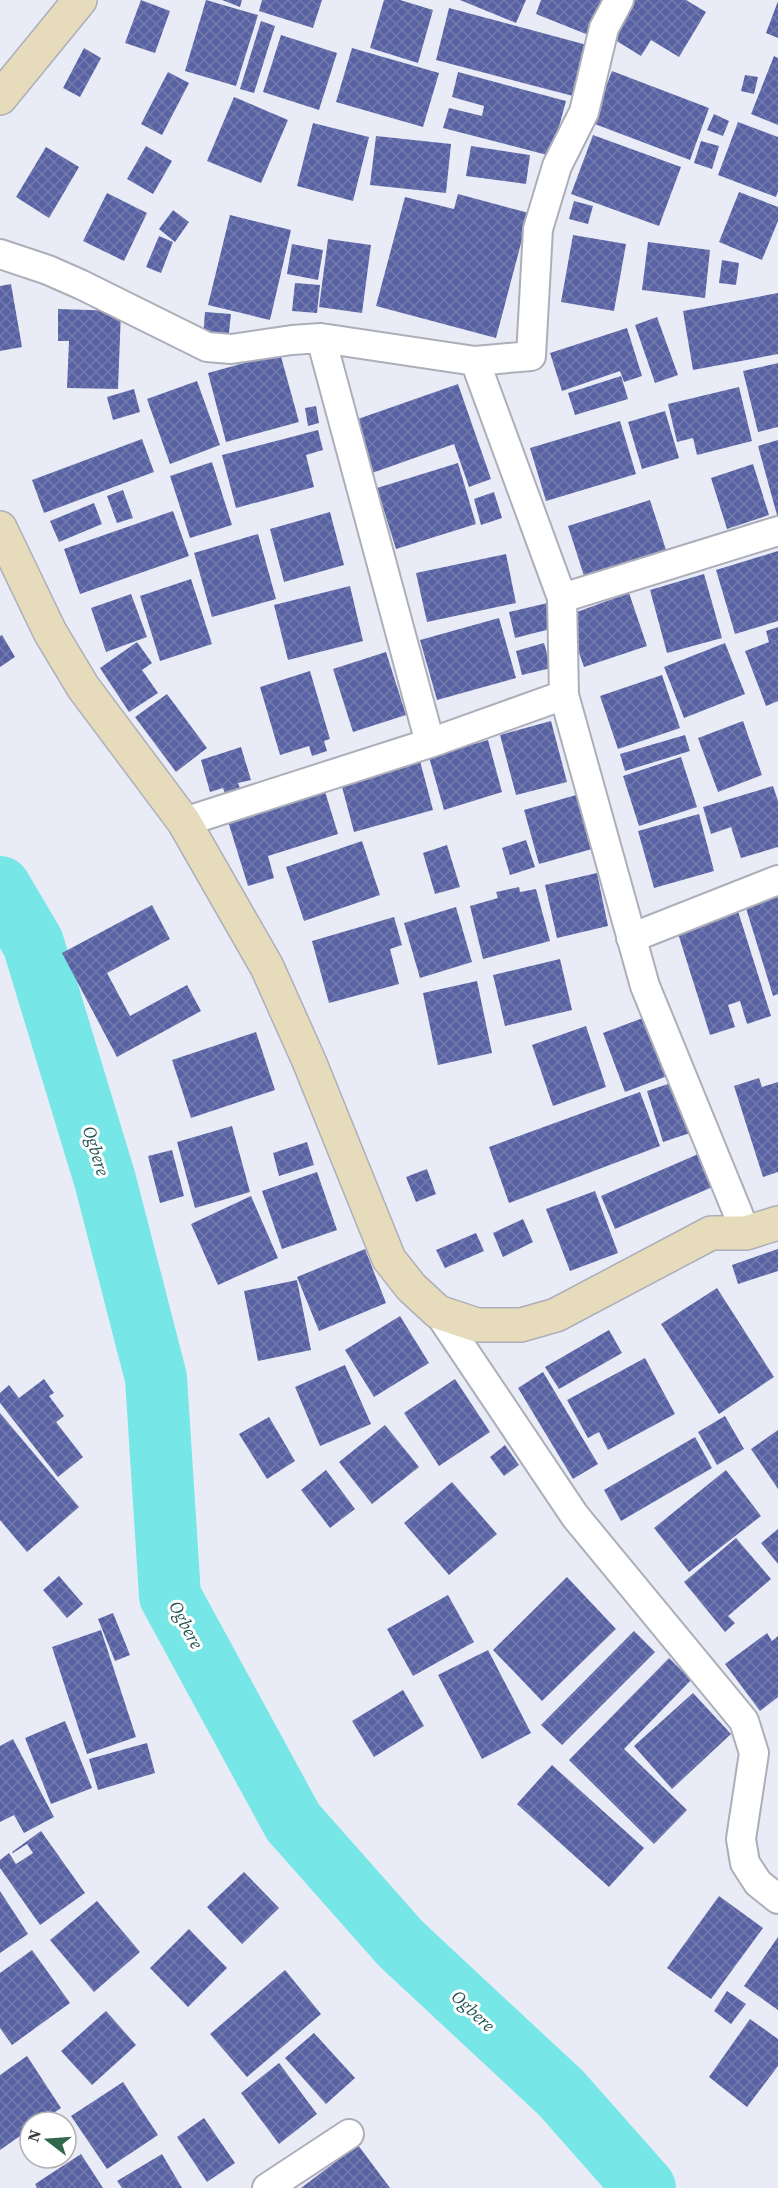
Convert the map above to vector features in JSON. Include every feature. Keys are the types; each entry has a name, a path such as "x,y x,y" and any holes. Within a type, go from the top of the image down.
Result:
{"street":[{"path":"4,82 80,0"},
{"path":"0,254 48,270 82,285 207,347 231,349 321,338 475,361 531,356 538,229 556,166 584,112 604,28 619,0"},
{"path":"321,338 430,743"},
{"path":"475,361 562,598 564,695 645,986 746,1233"},
{"path":"0,528 50,632 83,687 184,822 267,967 309,1061 389,1259 411,1287 438,1312 575,1516 744,1721 754,1753 741,1839 745,1863 758,1883 778,1899"},
{"path":"562,598 778,531"},
{"path":"184,822 430,743 564,695"},
{"path":"631,938 778,880"},
{"path":"438,1312 477,1325 521,1325 556,1315 711,1233 746,1233 778,1223"},
{"path":"267,2188 349,2134"}],"building":[{"path":"141,0 170,11 155,53 125,43"},
{"path":"206,0 258,15 236,86 185,71"},
{"path":"222,0 242,0 240,7"},
{"path":"262,0 322,0 313,28 259,11"},
{"path":"384,0 400,0 433,10 418,63 370,48"},
{"path":"460,0 526,0 516,23"},
{"path":"541,0 611,0 596,38 536,14"},
{"path":"627,0 686,0 706,12 679,57 651,40 641,56 607,35"},
{"path":"778,1 778,38 766,33"},
{"path":"449,8 587,45 573,96 436,60"},
{"path":"261,21 275,26 254,93 240,89"},
{"path":"281,35 337,53 319,110 263,92"},
{"path":"84,48 101,58 80,97 63,88"},
{"path":"352,48 439,73 423,127 336,102"},
{"path":"774,56 778,58 778,125 751,114"},
{"path":"612,71 709,108 690,160 592,123"},
{"path":"168,72 189,83 162,135 141,124"},
{"path":"458,72 566,101 551,156 443,128 449,108 482,116 484,106 452,97"},
{"path":"745,75 758,77 754,94 741,91"},
{"path":"234,97 288,120 261,183 207,161"},
{"path":"714,114 729,121 723,136 707,130"},
{"path":"738,122 778,137 776,197 718,175"},
{"path":"313,123 369,137 353,201 297,186"},
{"path":"593,135 681,167 659,226 571,194"},
{"path":"376,136 451,144 446,193 370,185"},
{"path":"701,141 719,146 712,169 694,163"},
{"path":"146,146 172,161 153,194 127,179"},
{"path":"471,146 530,155 526,184 466,176"},
{"path":"46,147 79,167 49,218 16,197"},
{"path":"739,192 778,207 778,221 762,260 719,242"},
{"path":"107,193 147,213 124,261 83,241"},
{"path":"458,194 529,213 496,338 376,306 405,197 454,209"},
{"path":"574,201 593,206 588,224 569,219"},
{"path":"173,210 189,222 175,242 159,229"},
{"path":"230,215 291,230 270,320 208,305"},
{"path":"573,235 626,244 614,311 561,302"},
{"path":"159,236 173,242 161,273 146,267"},
{"path":"328,239 371,245 362,313 319,307"},
{"path":"648,242 710,250 705,298 642,290"},
{"path":"292,244 323,250 318,280 287,274"},
{"path":"722,260 739,263 736,285 719,283"},
{"path":"295,283 320,285 317,313 292,311"},
{"path":"11,284 22,347 0,351 0,286"},
{"path":"778,293 778,354 693,370 683,311"},
{"path":"58,309 121,311 118,389 67,388 69,341 58,341"},
{"path":"205,312 231,314 228,341 203,338"},
{"path":"657,317 678,375 655,383 635,325"},
{"path":"627,328 642,376 624,382 620,371 562,391 550,353"},
{"path":"280,353 299,422 226,442 208,373"},
{"path":"778,363 778,427 758,432 743,371"},
{"path":"621,376 628,399 575,415 568,393"},
{"path":"197,381 220,445 170,464 147,399"},
{"path":"458,384 491,479 469,487 454,444 372,473 355,420"},
{"path":"739,387 752,441 697,455 693,438 677,442 668,404"},
{"path":"134,389 140,412 113,420 107,397"},
{"path":"316,406 319,423 308,426 305,408"},
{"path":"665,411 679,458 642,469 628,422"},
{"path":"620,421 636,474 546,501 530,448"},
{"path":"318,430 323,450 306,455 314,487 236,508 222,455"},
{"path":"142,439 154,472 44,513 32,480"},
{"path":"778,440 778,515 777,515 758,446"},
{"path":"212,462 232,525 190,538 170,476"},
{"path":"458,463 476,524 396,549 377,488"},
{"path":"753,464 769,515 727,529 711,478"},
{"path":"123,490 133,518 117,523 107,496"},
{"path":"494,492 502,518 481,525 474,499"},
{"path":"650,500 667,553 585,579 568,526"},
{"path":"94,503 102,524 59,542 50,521"},
{"path":"173,511 189,556 80,594 64,549"},
{"path":"330,512 344,565 284,582 270,529"},
{"path":"258,534 276,599 212,617 194,553"},
{"path":"778,551 778,621 735,634 716,570"},
{"path":"506,554 516,603 427,622 416,573"},
{"path":"704,574 722,638 667,653 650,590"},
{"path":"191,579 212,644 160,661 140,596"},
{"path":"350,586 363,641 288,660 274,605"},
{"path":"629,593 647,646 584,667 566,616"},
{"path":"131,594 147,637 106,652 91,608"},
{"path":"552,602 558,627 515,638 509,612"},
{"path":"499,618 516,678 437,700 420,640"},
{"path":"778,627 778,701 766,706 745,651 769,642 766,631"},
{"path":"2,635 15,657 0,667 0,636"},
{"path":"137,642 152,663 142,670 158,693 129,712 100,668"},
{"path":"544,643 551,668 522,675 516,651"},
{"path":"725,643 745,694 684,718 664,667"},
{"path":"386,652 406,715 353,732 333,669"},
{"path":"310,671 330,739 324,741 327,751 312,756 309,746 280,755 260,687"},
{"path":"662,675 680,728 618,749 600,696"},
{"path":"167,694 207,748 176,772 135,717"},
{"path":"551,721 567,782 516,795 500,735"},
{"path":"743,721 762,775 718,792 698,738"},
{"path":"685,735 690,751 625,771 620,754"},
{"path":"488,740 502,792 444,810 429,757"},
{"path":"241,747 251,780 238,783 243,796 228,801 223,788 210,792 201,760"},
{"path":"681,757 697,807 639,826 623,776"},
{"path":"420,761 433,810 354,832 341,783"},
{"path":"323,785 338,834 268,856 274,878 248,886 226,815"},
{"path":"773,786 778,801 778,847 741,858 731,827 711,834 703,807"},
{"path":"576,795 592,849 539,864 524,810"},
{"path":"699,814 714,871 654,888 638,831"},
{"path":"526,840 535,867 510,875 502,848"},
{"path":"362,841 380,895 304,921 286,867"},
{"path":"447,845 460,887 435,894 423,853"},
{"path":"597,873 608,926 557,938 545,885"},
{"path":"519,887 520,892 536,889 550,941 483,959 470,906 498,898 496,892"},
{"path":"778,895 778,994 773,996 745,905"},
{"path":"152,905 170,939 107,973 130,1016 187,985 201,1011 117,1057 62,953"},
{"path":"456,907 472,962 420,978 404,923"},
{"path":"737,908 771,1016 747,1024 740,1001 728,1005 735,1027 710,1035 676,927"},
{"path":"394,917 402,945 390,949 399,984 329,1003 312,941"},
{"path":"560,959 572,1010 505,1026 493,975"},
{"path":"477,981 492,1053 438,1065 423,993"},
{"path":"664,1010 686,1069 625,1092 603,1033"},
{"path":"586,1026 606,1087 553,1106 532,1045"},
{"path":"256,1032 275,1090 191,1118 172,1060"},
{"path":"759,1078 762,1087 778,1082 778,1172 763,1177 734,1086"},
{"path":"677,1081 693,1132 663,1142 647,1091"},
{"path":"640,1092 660,1146 509,1203 489,1147"},
{"path":"232,1126 250,1192 195,1208 177,1142"},
{"path":"307,1142 314,1165 279,1176 273,1153"},
{"path":"717,1146 731,1179 615,1229 601,1196"},
{"path":"172,1150 184,1196 160,1203 148,1156"},
{"path":"427,1169 436,1194 416,1202 406,1177"},
{"path":"317,1172 337,1230 282,1249 262,1191"},
{"path":"595,1191 618,1253 570,1271 546,1209"},
{"path":"251,1196 278,1258 218,1285 191,1224"},
{"path":"523,1219 533,1242 503,1257 493,1233"},
{"path":"476,1233 484,1251 445,1268 436,1250"},
{"path":"365,1249 386,1303 319,1331 297,1277"},
{"path":"778,1249 778,1271 738,1284 732,1265"},
{"path":"297,1280 311,1350 258,1361 244,1291"},
{"path":"717,1288 774,1377 719,1414 661,1324"},
{"path":"400,1316 429,1363 374,1397 345,1350"},
{"path":"609,1330 622,1353 559,1389 545,1367"},
{"path":"645,1358 675,1414 608,1450 599,1432 588,1438 567,1400"},
{"path":"345,1365 371,1424 320,1446 295,1387"},
{"path":"543,1372 598,1464 573,1479 518,1388"},
{"path":"44,1379 54,1393 49,1396 64,1416 56,1422 83,1457 58,1477 0,1403 0,1393 9,1385 19,1398"},
{"path":"455,1379 490,1432 439,1466 404,1413"},
{"path":"0,1413 79,1507 27,1552 0,1520"},
{"path":"725,1416 744,1449 717,1465 698,1432"},
{"path":"269,1417 295,1461 267,1479 239,1434"},
{"path":"385,1425 419,1467 372,1504 339,1462"},
{"path":"778,1430 778,1489 751,1449"},
{"path":"695,1437 712,1468 621,1521 604,1490"},
{"path":"505,1445 519,1465 504,1476 490,1457"},
{"path":"326,1470 355,1509 330,1528 301,1490"},
{"path":"726,1470 761,1516 689,1572 654,1528"},
{"path":"452,1482 497,1534 449,1575 404,1523"},
{"path":"778,1529 778,1564 761,1543"},
{"path":"736,1538 771,1579 728,1616 735,1623 725,1632 684,1582"},
{"path":"59,1576 83,1604 67,1618 43,1590"},
{"path":"567,1577 616,1629 542,1701 493,1650"},
{"path":"448,1595 474,1642 413,1676 387,1629"},
{"path":"113,1613 130,1655 115,1661 98,1619"},
{"path":"101,1630 136,1737 87,1754 52,1647"},
{"path":"634,1631 655,1652 562,1745 541,1725"},
{"path":"767,1633 772,1641 778,1636 778,1697 760,1711 725,1664"},
{"path":"488,1650 531,1733 482,1759 438,1675"},
{"path":"669,1658 691,1680 624,1749 687,1810 654,1844 569,1760"},
{"path":"403,1690 424,1726 374,1757 352,1721"},
{"path":"693,1693 731,1734 672,1789 634,1746"},
{"path":"65,1721 92,1788 51,1804 25,1738"},
{"path":"13,1739 54,1817 24,1833 14,1815 0,1822 0,1746"},
{"path":"147,1743 155,1773 98,1790 89,1759"},
{"path":"552,1765 644,1848 609,1887 517,1804"},
{"path":"41,1831 85,1893 40,1925 0,1868 0,1860 9,1853 16,1864 33,1853 27,1844 12,1852"},
{"path":"244,1872 279,1908 242,1944 207,1907"},
{"path":"0,1891 28,1934 0,1953"},
{"path":"719,1896 763,1928 711,1999 667,1968"},
{"path":"97,1901 140,1952 94,1992 50,1940"},
{"path":"189,1929 227,1968 188,2007 150,1968"},
{"path":"778,1937 778,2010 744,1986"},
{"path":"32,1950 70,2003 12,2045 0,2028 0,1973"},
{"path":"285,1970 321,2014 247,2077 210,2034"},
{"path":"727,1991 746,2004 731,2024 714,2011"},
{"path":"106,2011 136,2045 92,2085 61,2051"},
{"path":"750,2019 778,2039 778,2066 747,2107 709,2077"},
{"path":"314,2033 355,2078 326,2104 285,2058"},
{"path":"27,2056 61,2108 58,2110 18,2110 18,2137 0,2150 0,2075"},
{"path":"279,2063 317,2114 279,2144 241,2093"},
{"path":"123,2082 158,2135 107,2169 78,2126 78,2111"},
{"path":"204,2118 235,2163 207,2182 177,2137"},
{"path":"358,2145 390,2188 301,2188"},
{"path":"81,2154 103,2188 37,2188 35,2184 56,2170 78,2170 78,2156"},
{"path":"162,2154 182,2188 122,2188 117,2181"}],"waterway":[{"name":"Ogbere","path":"0,887 33,943 105,1180 156,1378 170,1596 293,1822 401,1944 561,2093 645,2188"}]}
